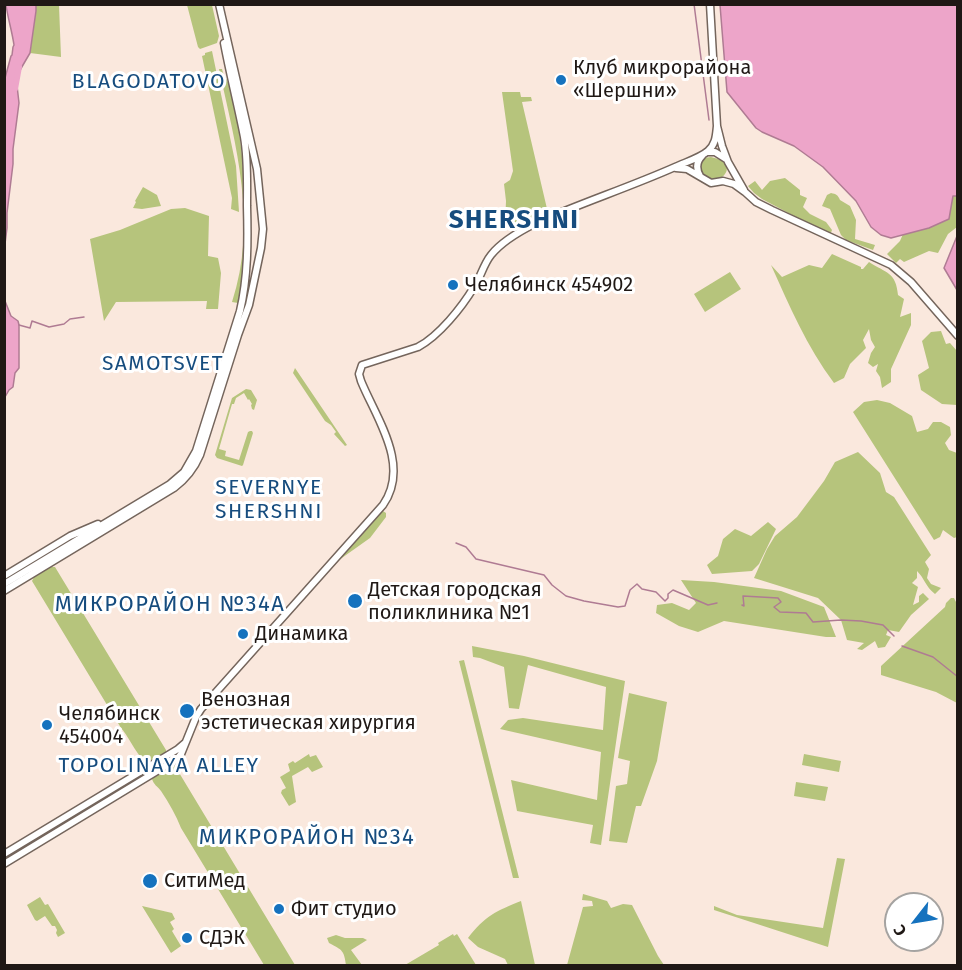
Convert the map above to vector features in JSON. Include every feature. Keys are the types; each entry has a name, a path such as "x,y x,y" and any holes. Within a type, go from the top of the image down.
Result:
{"main road":[{"path":"4,584 186,474 196,451 244,295 247,237 247,165 244,138 217,4"},
{"path":"4,591 174,488 197,463 200,455 249,305 262,243 262,215 257,169 217,4"},
{"path":"701,177 698,163 716,140 717,126 710,4"},
{"path":"717,126 729,163 746,192"},
{"path":"4,864 174,762 181,754 195,717 201,709 386,500 393,481 391,451 386,434 360,381 358,374 363,365 424,344 445,325 460,307 475,286 487,261 501,245 534,224 706,153 718,153 729,163"},
{"path":"723,181 728,176 729,163"},
{"path":"673,168 687,169 711,183 723,181 734,183 756,202 891,265 911,282 957,336"},
{"path":"248,210 251,207 258,207 262,215"},
{"path":"247,237 249,243 254,247 262,243"},
{"path":"4,576 70,536 113,519"},
{"path":"4,854 178,749 187,740"}],"green space":[{"path":"36,5 59,5 61,57 30,53"},
{"path":"187,5 212,5 219,36 217,43 200,49 198,47"},
{"path":"212,51 236,166 239,212 231,209 232,198 202,56"},
{"path":"219,69 222,69 228,83 233,102 240,137 243,172 244,255 238,303 232,302 240,273 243,243 242,185"},
{"path":"502,92 520,92 521,97 531,97 532,101 522,102 548,213 525,224 505,224 504,184 510,180 513,171"},
{"path":"711,157 722,161 727,166 726,172 716,180 704,175 700,165 703,158"},
{"path":"785,178 800,190 800,195 807,198 803,207 810,214 826,222 832,230 830,235 762,199 748,186 755,181 762,190 770,181"},
{"path":"143,187 157,195 161,206 133,208"},
{"path":"831,193 850,206 856,220 855,239 875,245 873,250 846,240 841,235 830,209 822,206 827,195"},
{"path":"953,196 957,196 957,227 948,234 938,253 929,251 904,262 900,259 896,263 887,254 900,241 903,234 929,228 950,210"},
{"path":"185,208 209,216 208,256 218,258 221,273 218,309 206,309 207,301 116,302 104,321 90,239 120,230 171,209"},
{"path":"832,254 861,269 869,262 889,274 895,282 898,295 904,299 900,317 911,313 911,325 891,369 891,382 882,388 876,371 878,364 873,367 868,363 875,347 869,329 863,340 866,348 850,364 844,378 834,383 807,340 771,265 782,277 809,265 822,268"},
{"path":"730,272 741,289 705,312 694,294"},
{"path":"941,331 946,344 950,343 957,351 957,405 942,404 921,390 918,375 929,368 922,341 931,332"},
{"path":"295,368 347,445 345,446 334,434 336,432 325,421 293,373"},
{"path":"246,389 251,390 257,400 254,410 244,393 236,398 232,404 219,449 226,451 225,456 239,460 248,432 252,431 242,466 217,458 215,455 232,398"},
{"path":"877,400 890,403 912,416 917,432 928,429 933,422 941,422 950,427 951,435 945,443 949,450 957,453 957,537 954,538 943,530 940,537 934,540 853,412 864,402"},
{"path":"858,452 880,473 886,492 894,497 931,555 925,562 929,569 927,578 931,584 941,588 935,594 917,571 917,578 912,583 918,587 913,605 919,602 919,596 923,593 929,599 911,615 899,632 888,630 886,635 891,637 885,647 878,648 875,641 862,650 857,649 864,643 847,640 841,620 818,598 754,578 775,536 797,517 835,462"},
{"path":"383,511 386,517 370,538 339,560"},
{"path":"768,522 776,529 759,564 752,571 712,574 707,565 718,556 723,539 735,529 751,536"},
{"path":"55,567 166,750 166,753 149,764 141,758 121,728 32,581 34,577"},
{"path":"681,580 781,591 824,607 836,637 724,621 698,632 679,626 656,613 657,605 672,603 689,610 696,603"},
{"path":"951,598 954,598 957,604 957,703 936,692 881,675 881,666 945,607"},
{"path":"472,646 524,656 625,681 601,845 590,843 593,825 517,811 511,780 597,800 601,752 500,729 508,720 523,718 603,730 606,687 528,665 519,709 509,708 504,667 473,657"},
{"path":"464,660 519,878 513,878 459,661"},
{"path":"629,693 667,702 657,761 641,806 636,806 627,843 609,841 616,786 627,784 630,761 618,758"},
{"path":"309,754 310,757 316,755 323,767 312,772 308,767 292,776 296,802 289,806 281,793 286,788 280,777 290,771 288,764 293,761 295,763"},
{"path":"804,754 841,761 839,772 802,765"},
{"path":"170,766 175,766 295,965 264,965 181,828 167,800 152,779"},
{"path":"796,782 828,787 825,801 794,796"},
{"path":"837,858 845,859 828,947 714,910 714,906 737,915 823,928"},
{"path":"583,894 607,901 611,908 623,904 632,905 664,965 567,965 583,907 593,906 592,901 582,900"},
{"path":"40,897 45,905 48,904 65,933 58,937 55,926 52,926 45,916 35,920 27,905"},
{"path":"521,901 535,965 508,965 505,959 478,947 468,938 480,924 492,915"},
{"path":"142,906 172,913 175,919 170,922 174,929 172,931 181,946 171,953"},
{"path":"453,934 454,936 457,934 476,965 405,965 439,945 438,943"},
{"path":"336,935 367,940 351,950 362,965 346,965 342,951 329,943 327,938"}],"shaded area":[{"path":"6,5 36,5 36,11 30,53 16,77 19,103 5,244 5,78 14,45"},
{"path":"720,5 957,5 958,196 953,196 949,219 929,228 891,238 881,235 871,227 856,201 823,167 794,146 756,128 727,92"},
{"path":"957,236 957,290 944,268"},
{"path":"5,301 11,316 18,321 19,325 19,368 15,373 13,387 5,397"}],"waterway":[{"path":"694,4 709,120"},
{"path":"15,89 19,67"},
{"path":"19,325 30,328 32,321 49,327 64,324 70,319 84,317"},
{"path":"456,543 466,547 476,559 544,575 566,596 584,601 618,607 625,606 630,590 637,584 642,589 656,592 665,601 673,590 708,605 717,603"},
{"path":"742,605 744,606 743,596 778,598 781,602 774,607 780,612 806,613 813,622 841,620 883,625 894,636"},
{"path":"902,646 933,657 958,677"}],"place":[{"name":"Клуб микрорайона «Шершни»","path":"561,80"},
{"name":"Челябинск 454902","path":"453,285"},
{"name":"Детская городская поликлиника №1","path":"355,601"},
{"name":"Динамика","path":"243,634"},
{"name":"Венозная эстетическая хирургия","path":"187,711"},
{"name":"Челябинск 454004","path":"47,725"},
{"name":"СитиМед","path":"150,881"},
{"name":"Фит студио","path":"279,909"},
{"name":"СДЭК","path":"187,938"}],"district":[{"name":"BLAGODATOVO","path":"149,82"},
{"name":"SHERSHNI","path":"514,221"},
{"name":"SAMOTSVET","path":"163,364"},
{"name":"SEVERNYE SHERSHNI","path":"269,500"},
{"name":"МИКРОРАЙОН №34А","path":"170,605"},
{"name":"TOPOLINAYA ALLEY","path":"159,766"},
{"name":"МИКРОРАЙОН №34","path":"307,838"}]}
